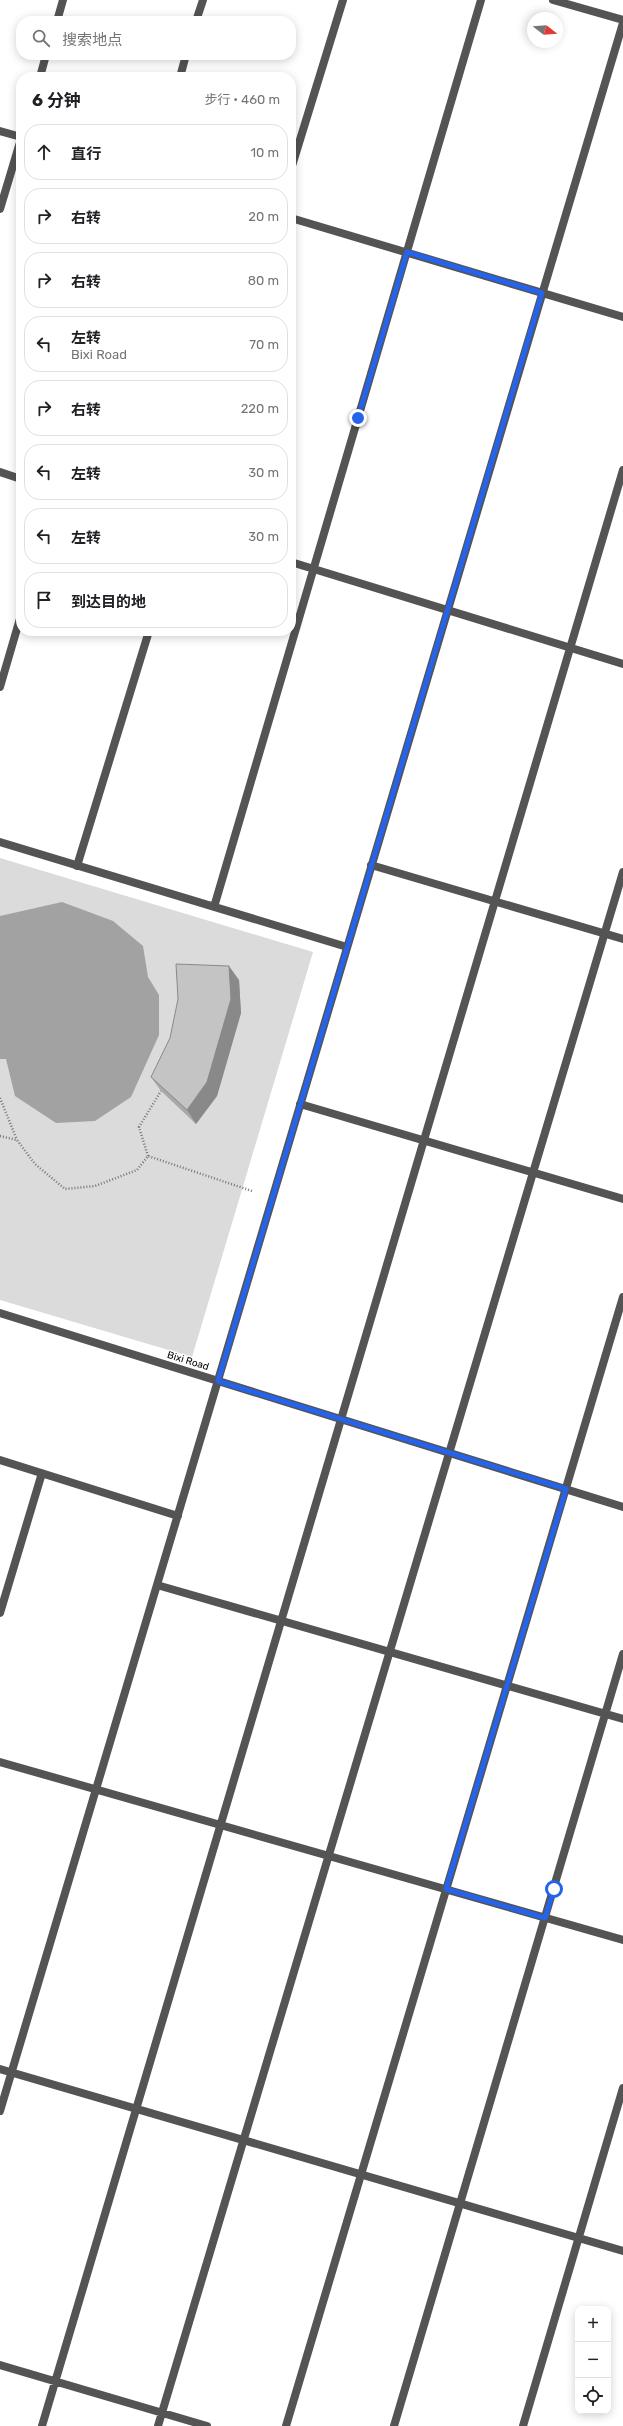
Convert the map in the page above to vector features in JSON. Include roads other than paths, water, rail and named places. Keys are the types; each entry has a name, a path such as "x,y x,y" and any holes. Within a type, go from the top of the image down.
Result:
{"street":[{"path":"58,16 63,0"},
{"path":"198,16 203,0"},
{"path":"296,153 343,0"},
{"path":"296,630 481,0"},
{"path":"0,2111 623,21 553,0"},
{"path":"41,72 45,60"},
{"path":"181,72 185,60"},
{"path":"0,131 16,136"},
{"path":"0,209 16,155"},
{"path":"296,219 623,318"},
{"path":"42,2426 623,470"},
{"path":"0,472 16,477"},
{"path":"296,564 623,664"},
{"path":"0,687 16,632"},
{"path":"77,866 147,636"},
{"path":"214,907 294,636"},
{"path":"0,842 347,947"},
{"path":"371,865 623,939"},
{"path":"158,2426 623,872"},
{"path":"300,1104 623,1199"},
{"path":"286,2426 623,1297"},
{"name":"Bixi Road","path":"0,1313 623,1507"},
{"path":"0,1460 178,1516"},
{"path":"0,1613 42,1473"},
{"path":"157,1585 623,1718"},
{"path":"394,2426 623,1654"},
{"path":"0,1762 623,1940"},
{"path":"0,2069 623,2251"},
{"path":"523,2426 623,2088"},
{"path":"0,2365 207,2426"}]}
